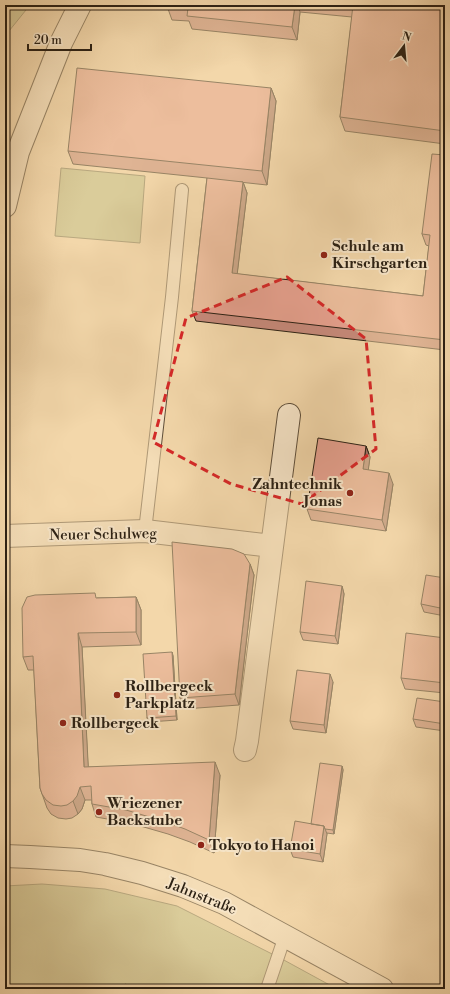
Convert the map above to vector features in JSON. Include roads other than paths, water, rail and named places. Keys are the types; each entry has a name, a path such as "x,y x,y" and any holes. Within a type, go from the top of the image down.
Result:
{"main road":[{"path":"5,206 18,152 61,43 80,5"},
{"path":"245,750 289,415"},
{"name":"Neuer Schulweg","path":"5,536 145,531 272,546"},
{"name":"Jahnstraße","path":"5,856 80,860 104,864 142,873 183,886 224,903 382,989"}],"lane":[{"path":"145,531 172,297 182,190"},
{"path":"267,989 285,936"}],"place":[{"name":"Schule am Kirschgarten","path":"324,255"},
{"name":"Zahntechnik Jonas","path":"350,493"},
{"name":"Rollbergeck Parkplatz","path":"117,695"},
{"name":"Rollbergeck","path":"63,723"},
{"name":"Wriezener Backstube","path":"99,812"},
{"name":"Tokyo to Hanoi","path":"201,845"}]}
